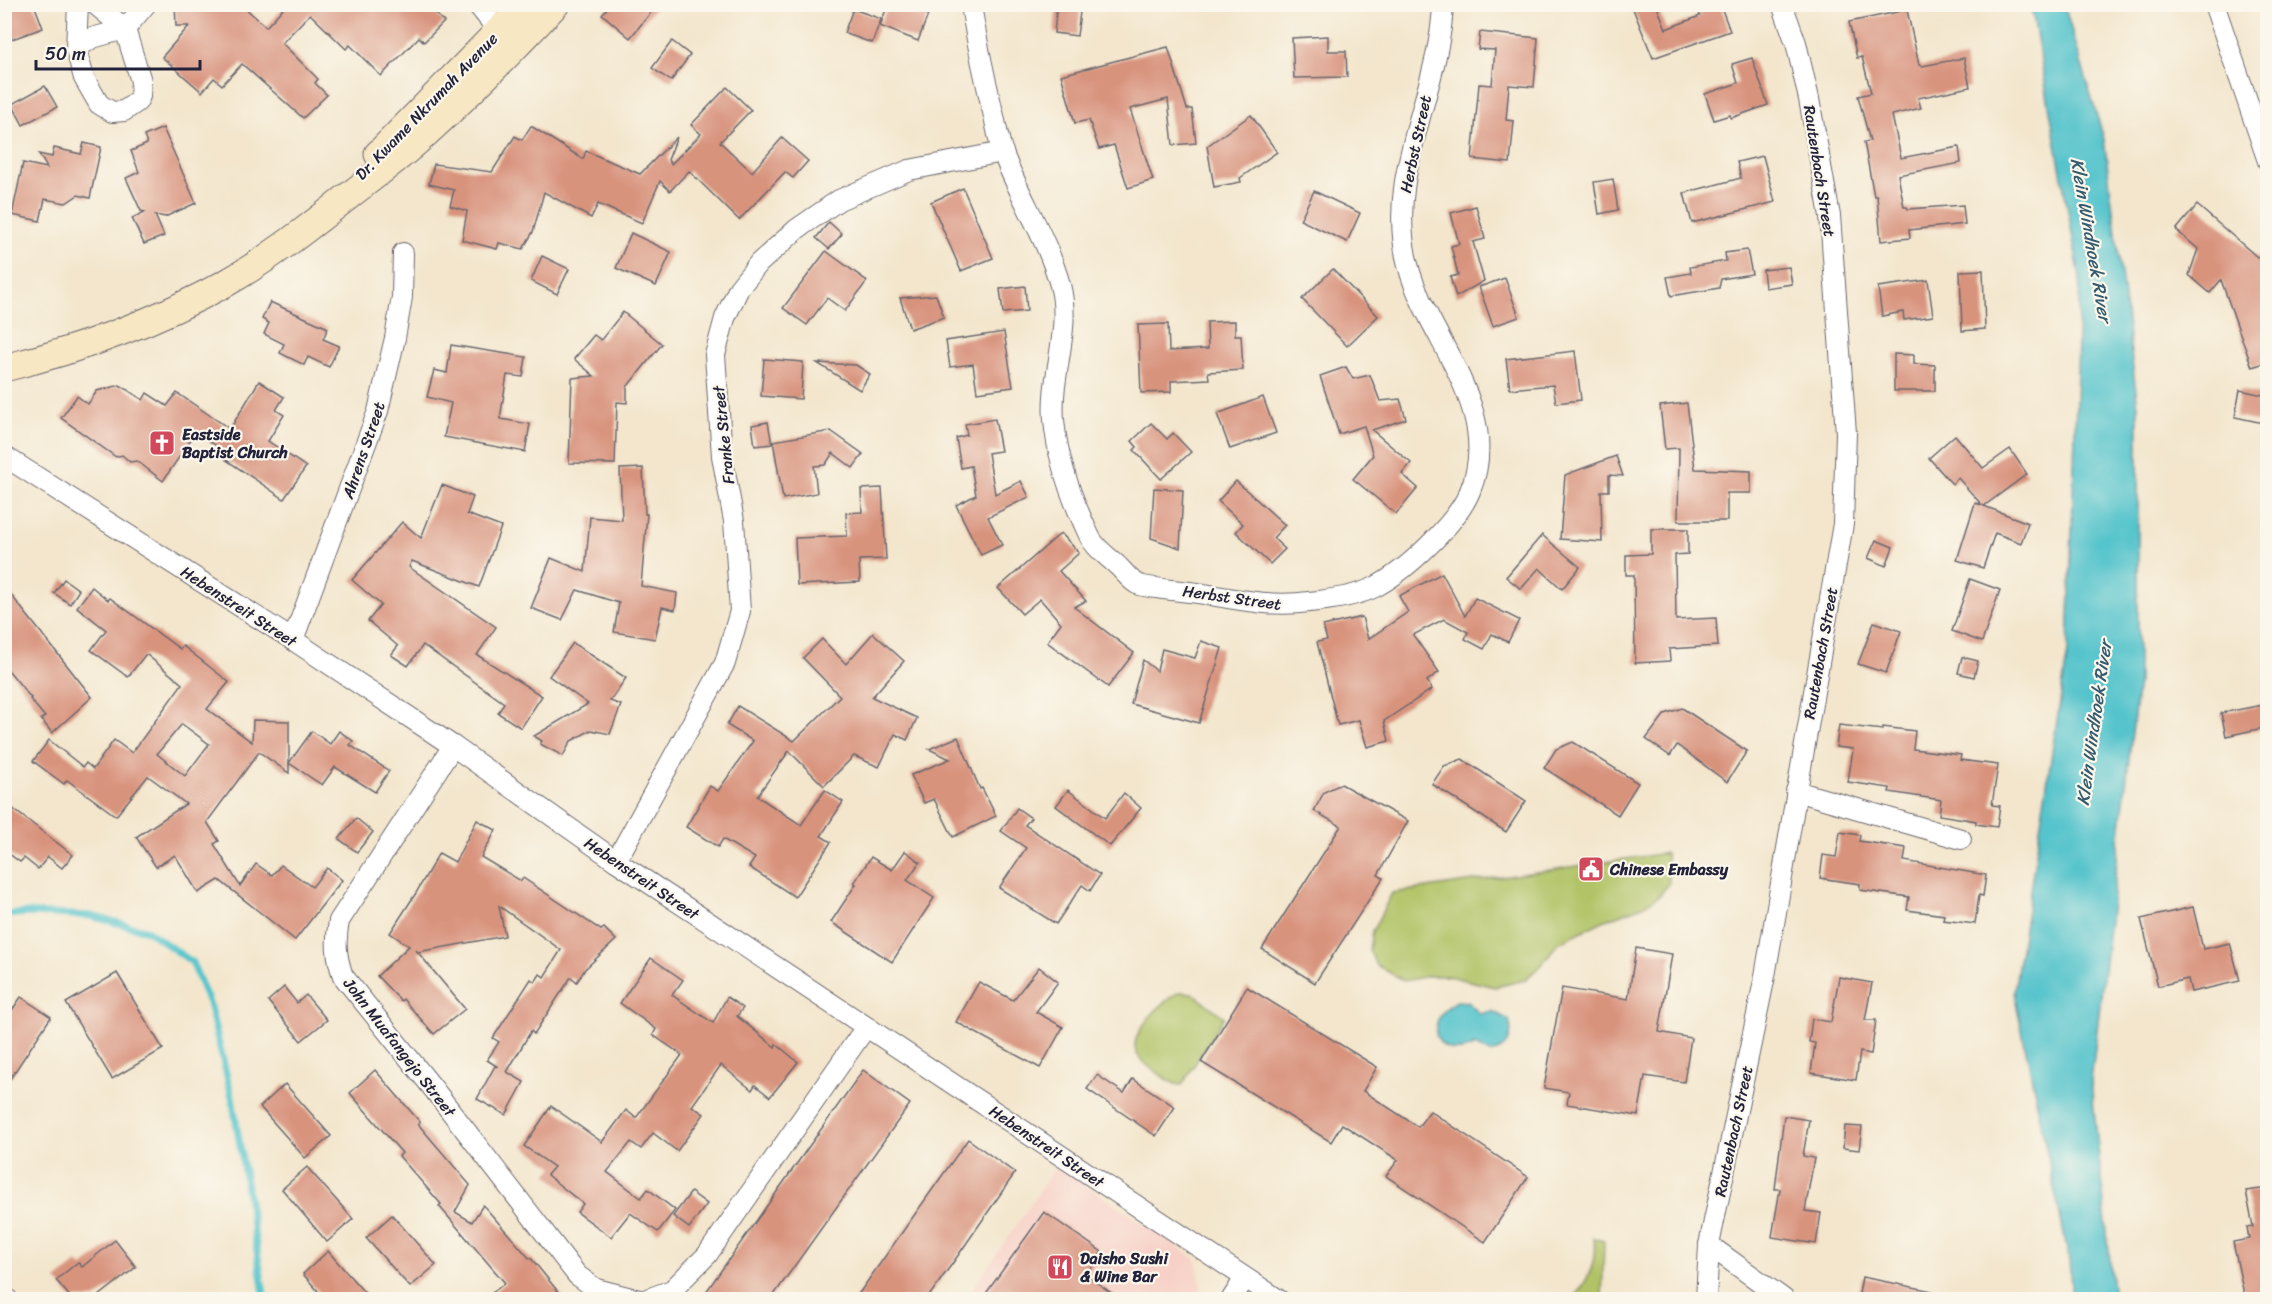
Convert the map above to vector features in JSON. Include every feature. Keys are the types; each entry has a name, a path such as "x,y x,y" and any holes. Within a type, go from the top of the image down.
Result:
{"street":[{"path":"78,4 76,49 84,78 99,104 112,112 124,111 137,102 140,96 141,81 125,29 95,4"},
{"path":"76,49 92,39 125,29 146,4"},
{"path":"477,4 506,40"},
{"name":"Dr. Kwame Nkrumah Avenue","path":"4,368 52,356 149,321 230,281 331,210 419,140 506,40 525,4"},
{"name":"Dr. Kwame Nkrumah Avenue","path":"506,40 556,4"},
{"name":"Herbst Street","path":"971,4 976,44 1003,152 1045,242 1061,288 1063,328 1056,370 1054,419 1069,491 1093,543 1137,584 1244,602 1285,605 1325,601 1373,588 1401,570 1442,532 1458,513 1471,490 1478,463 1479,429 1458,371 1432,322 1408,267 1402,234 1401,206 1415,129 1435,58 1443,4"},
{"name":"Rautenbach Street","path":"1706,1299 1709,1245 1765,976 1843,524 1846,433 1830,216 1809,99 1796,44 1782,4"},
{"path":"2214,4 2268,161"},
{"name":"Franke Street","path":"616,861 725,663 740,611 734,521 722,456 715,355 725,318 739,288 759,263 797,229 839,200 909,170 1003,152"},
{"name":"Ahrens Street","path":"293,640 378,411 402,297 403,253"},
{"name":"Hebenstreit Street","path":"4,456 293,640 453,746 616,861 1279,1299"},
{"name":"John Muafangejo Street","path":"453,746 339,921 335,943 338,962 343,976 577,1275 596,1289 639,1299"},
{"path":"1796,791 1961,839"},
{"path":"645,1299 672,1290 707,1255 866,1027"},
{"path":"1709,1245 1785,1299"},
{"path":"1231,1299 1245,1278"},
{"path":"4,1295 8,1299"}],"shaded area":[{"path":"1056,1167 1196,1259 1203,1299 965,1300"}],"green space":[{"path":"1666,853 1669,883 1660,895 1645,905 1603,921 1558,943 1541,965 1525,980 1495,987 1448,976 1428,976 1404,981 1376,965 1369,950 1372,932 1392,893"},
{"path":"1179,992 1192,993 1224,1017 1182,1085 1169,1081 1146,1065 1137,1054 1135,1046 1137,1037 1148,1019"},
{"path":"1594,1238 1604,1241 1602,1299 1573,1299 1593,1264"}],"water":[{"name":"Klein Windhoek River","path":"2027,5 2064,5 2104,139 2138,408 2138,682 2091,1081 2114,1299 2072,1299 2069,1259 2014,992 2068,651 2080,278 2032,10"},
{"path":"1457,1001 1468,1002 1480,1014 1492,1011 1509,1020 1510,1037 1501,1049 1490,1053 1475,1045 1463,1050 1452,1050 1444,1046 1438,1039 1436,1030 1438,1020 1445,1010"}],"building":[{"path":"4,4 34,4 43,28 4,42"},
{"path":"175,4 241,4 266,27 287,4 426,4 444,22 424,42 419,37 381,76 350,45 346,49 310,14 282,43 318,79 315,83 327,95 303,118 242,64 222,85 214,78 202,92 162,57 189,26 176,26"},
{"path":"611,4 658,4 630,38 602,14"},
{"path":"888,4 902,4 928,15 918,41 880,26"},
{"path":"1057,4 1081,4 1077,36 1054,33"},
{"path":"1631,4 1656,4 1666,29 1700,16 1699,12 1720,4 1730,31 1653,58"},
{"path":"853,9 881,19 872,43 844,33"},
{"path":"1907,10 1919,65 1964,58 1970,87 1918,98 1921,108 1892,115 1901,158 1959,147 1961,163 1898,175 1904,207 1908,209 1963,205 1965,224 1909,230 1910,238 1881,241 1877,196 1874,196 1864,142 1870,141 1858,96 1871,93 1862,57 1857,58 1849,22"},
{"path":"1480,32 1538,38 1534,87 1509,85 1506,120 1514,121 1510,163 1472,159 1479,84 1492,85 1495,50 1478,49"},
{"path":"1328,36 1328,51 1346,51 1347,77 1294,78 1292,38"},
{"path":"672,41 690,55 671,81 652,68"},
{"path":"1168,47 1187,109 1192,109 1196,143 1173,145 1168,99 1130,109 1153,180 1128,188 1114,145 1099,149 1089,120 1075,123 1061,75"},
{"path":"1752,58 1768,105 1731,118 1730,115 1714,120 1705,94 1738,83 1732,64"},
{"path":"45,86 57,107 23,125 12,104"},
{"path":"727,87 751,110 720,142 752,172 782,138 808,161 793,178 785,172 739,220 689,171 670,191 660,181 642,223 598,204 591,218 544,192 533,232 523,249 499,243 497,249 462,240 467,211 450,206 454,190 429,184 434,164 492,172 515,136 522,140 531,126 583,159 586,151 640,174 677,137 668,160 671,164 701,134 691,125"},
{"path":"1251,115 1277,152 1240,178 1241,182 1214,187 1207,146"},
{"path":"163,128 196,203 165,217 155,215 164,236 144,244 132,218 145,212 141,211 126,178 139,172 131,151 147,144 144,136"},
{"path":"84,143 101,147 90,198 78,195 66,203 45,199 40,221 12,215 23,163 47,168 39,154 52,157 54,148 81,154"},
{"path":"1763,156 1775,202 1692,223 1684,193 1741,178 1737,162"},
{"path":"1613,179 1618,210 1599,214 1594,182"},
{"path":"963,188 993,258 961,271 931,202"},
{"path":"1314,191 1360,213 1347,242 1300,220"},
{"path":"2197,205 2257,257 2268,254 2268,362 2252,367 2221,280 2210,293 2189,275 2198,249 2176,230"},
{"path":"1476,206 1485,239 1473,242 1484,281 1456,297 1450,277 1458,275 1451,246 1459,244 1451,213"},
{"path":"829,222 842,234 829,249 816,238"},
{"path":"631,233 671,252 656,286 616,268"},
{"path":"1747,250 1752,274 1721,279 1719,288 1671,296 1667,277 1691,273 1690,267 1726,261 1725,253"},
{"path":"826,251 867,281 845,311 827,298 807,325 783,308"},
{"path":"542,256 569,269 557,294 531,281"},
{"path":"1789,267 1792,284 1765,288 1763,270"},
{"path":"1333,269 1378,316 1347,346 1302,299"},
{"path":"1983,270 1985,329 1962,331 1960,271"},
{"path":"1505,278 1519,317 1493,326 1479,287"},
{"path":"1928,280 1933,316 1904,320 1903,312 1882,316 1878,287"},
{"path":"1025,286 1027,311 1003,313 1000,289"},
{"path":"936,295 944,317 910,329 900,298"},
{"path":"270,302 328,328 323,339 339,346 329,367 308,357 304,365 280,353 284,344 264,334 269,323 262,319"},
{"path":"623,312 662,344 627,387 627,403 617,402 615,464 569,463 572,378 594,376 574,359 594,335 601,340"},
{"path":"1235,321 1235,335 1241,335 1243,370 1208,372 1209,379 1171,381 1171,392 1141,393 1138,325 1168,324 1169,351 1208,349 1207,322"},
{"path":"1004,332 1013,387 977,392 973,364 950,367 946,341"},
{"path":"451,345 526,357 523,377 507,375 500,419 530,424 525,452 444,437 451,403 427,397 434,370 447,373"},
{"path":"1575,351 1581,400 1556,403 1553,385 1510,389 1506,359"},
{"path":"1894,354 1914,355 1914,364 1935,365 1935,391 1894,391"},
{"path":"764,359 803,362 801,399 761,396"},
{"path":"817,363 856,365 870,374 860,390"},
{"path":"1346,367 1353,379 1370,375 1380,401 1400,399 1406,419 1372,430 1411,463 1402,474 1418,488 1396,514 1353,479 1373,455 1364,426 1339,434 1320,376"},
{"path":"259,381 284,397 276,410 284,415 268,441 306,467 284,499 225,459 228,454 196,432 163,481 137,461 130,462 122,455 116,457 61,418 77,396 88,404 97,391 120,385 143,400 147,393 167,406 177,393 230,429"},
{"path":"2240,390 2268,396 2268,424 2235,417"},
{"path":"1263,397 1276,433 1230,449 1217,414"},
{"path":"1687,403 1695,469 1751,471 1751,493 1727,493 1727,521 1678,521 1679,448 1665,449 1660,406"},
{"path":"995,419 1001,451 988,453 995,494 1021,481 1029,497 988,517 1002,545 981,555 956,505 976,495 971,466 961,468 956,438 967,435 965,424"},
{"path":"768,422 772,444 755,446 752,425"},
{"path":"1151,423 1167,439 1173,433 1191,452 1161,479 1134,450 1137,447 1132,441"},
{"path":"831,431 863,454 853,468 833,453 825,465 814,466 817,493 783,499 773,441"},
{"path":"1955,435 1983,468 2010,449 2027,474 1984,506 2028,523 2021,543 1995,533 1983,568 1957,560 1975,503 1982,505 1958,478 1952,484 1929,458"},
{"path":"1616,456 1623,476 1609,475 1609,491 1601,491 1602,542 1560,539 1565,475"},
{"path":"643,468 645,514 647,514 641,586 677,593 675,610 662,607 655,639 614,632 619,603 577,590 562,620 531,608 551,558 585,572 590,517 622,520 620,469"},
{"path":"1236,481 1285,525 1273,538 1285,549 1270,564 1236,532 1243,524 1218,501"},
{"path":"442,485 473,497 467,514 501,527 479,587 412,561 409,567 496,627 477,655 542,696 521,728 498,713 504,703 423,645 408,666 391,655 398,646 368,621 381,605 352,580 402,522 421,538"},
{"path":"882,488 886,559 859,560 860,582 797,585 795,538 847,536 846,513 862,512 861,489"},
{"path":"1154,488 1183,490 1180,548 1151,538"},
{"path":"1651,529 1688,529 1688,554 1675,555 1676,620 1716,618 1718,646 1669,649 1670,661 1635,663 1634,575 1626,575 1626,555 1651,554"},
{"path":"1061,533 1079,553 1059,571 1086,601 1074,607 1134,653 1108,687 1047,642 1061,623 1040,599 1022,614 998,588"},
{"path":"1542,535 1580,567 1562,589 1539,568 1521,589 1506,577"},
{"path":"1876,540 1893,547 1886,566 1868,558"},
{"path":"1442,573 1465,616 1475,598 1519,620 1508,642 1492,634 1484,649 1465,639 1468,632 1444,619 1413,635 1439,672 1427,681 1432,689 1384,721 1389,741 1367,747 1359,720 1338,725 1317,642 1327,640 1323,626 1362,617 1368,639 1408,612 1399,596"},
{"path":"64,579 79,590 70,604 54,593"},
{"path":"1970,579 2000,590 1982,642 1952,631"},
{"path":"4,586 92,697 52,733 41,719 45,717 4,665"},
{"path":"92,587 180,649 183,646 229,682 207,709 252,742 253,720 289,721 289,773 259,752 207,822 219,841 214,844 240,886 256,864 272,875 281,865 312,887 327,868 342,880 295,940 219,880 198,893 175,855 156,867 136,837 186,804 148,776 116,816 67,780 64,784 33,761 49,740 83,767 86,763 93,769 114,740 132,753 182,684 147,655 128,677 91,650 106,630 77,607","holes":["182,724 209,744 185,776 157,754"]},
{"path":"1874,622 1901,631 1886,673 1858,664"},
{"path":"873,633 904,661 872,697 917,718 907,740 895,734 879,767 854,756 824,786 789,751 757,796 801,825 825,790 843,802 821,836 831,842 795,897 749,867 755,858 723,839 718,847 686,827 710,786 718,791 753,741 727,725 738,706 794,741 840,696 803,658 822,639 846,664"},
{"path":"1201,641 1222,648 1199,723 1131,704 1143,660 1157,671 1162,649 1195,658"},
{"path":"573,643 626,678 610,701 621,705 610,734 591,730 571,741 563,756 540,744 542,741 534,736 588,704 549,676"},
{"path":"1962,657 1978,661 1974,677 1958,673"},
{"path":"2268,704 2268,727 2226,736 2221,713"},
{"path":"1682,708 1747,751 1727,782 1677,745 1670,756 1646,739 1665,714"},
{"path":"1839,725 1915,731 1913,749 1961,755 1960,760 1998,765 1992,805 2000,806 1997,827 1939,815 1941,800 1889,792 1890,788 1848,782 1853,749 1836,747"},
{"path":"312,731 330,744 339,731 353,741 350,745 389,771 375,792 335,767 322,785 289,763"},
{"path":"958,737 980,789 982,788 996,816 953,837 934,799 924,803 911,775 950,759 929,749"},
{"path":"1573,742 1638,783 1618,815 1544,768 1556,749"},
{"path":"1462,759 1526,801 1506,832 1432,784 1444,766"},
{"path":"1341,784 1408,821 1378,875 1383,878 1315,983 1262,949 1341,826 1314,811 1324,792"},
{"path":"1068,790 1105,818 1124,793 1141,808 1110,846 1056,806"},
{"path":"4,802 73,855 62,868 48,857 38,869 24,858 20,862 4,850"},
{"path":"1017,808 1031,818 1025,825 1100,875 1090,891 1082,885 1056,924 999,888 1026,848 1001,831"},
{"path":"356,818 373,832 357,852 339,839"},
{"path":"477,820 496,830 481,857 521,881 523,878 601,930 604,928 616,940 585,969 577,982 571,977 534,1034 531,1031 507,1072 524,1082 506,1115 477,1099 495,1066 498,1067 487,1060 499,1042 493,1038 531,979 535,982 540,974 544,977 561,950 499,906 505,936 418,952 416,950 465,1009 434,1034 403,999 401,1001 377,976 409,946 390,933 439,853 455,862"},
{"path":"1840,832 1860,835 1859,841 1906,848 1904,861 1986,875 1983,896 1979,895 1975,924 1943,920 1944,915 1907,910 1909,897 1860,890 1860,884 1820,878 1823,855 1836,857"},
{"path":"905,851 920,862 907,880 934,898 892,962 831,922 871,857 892,870"},
{"path":"2193,907 2203,949 2230,943 2240,981 2191,992 2188,979 2158,986 2141,919"},
{"path":"1636,948 1672,954 1659,1032 1691,1038 1684,1082 1645,1076 1638,1116 1567,1104 1569,1092 1544,1088 1562,988 1628,999"},
{"path":"651,958 683,980 672,995 713,1023 727,997 743,1008 737,1016 775,1047 776,1044 798,1062 770,1097 755,1085 752,1090 721,1065 692,1106 704,1114 677,1151 653,1133 641,1149 631,1142 607,1172 641,1198 648,1189 675,1210 658,1232 630,1213 611,1237 577,1212 583,1204 547,1175 554,1167 524,1146 551,1106 602,1142 626,1110 636,1118 682,1055 653,1035 656,1029 620,1003"},
{"path":"1039,967 1058,982 1036,1012 1063,1027 1040,1068 956,1022 979,982 1013,1000"},
{"path":"117,973 163,1049 112,1079 66,1003"},
{"path":"1839,977 1872,983 1865,1020 1876,1020 1871,1054 1860,1052 1856,1080 1811,1073 1815,1043 1809,1042 1812,1019 1831,1022"},
{"path":"284,987 297,1003 306,995 327,1020 301,1041 268,1001"},
{"path":"1247,987 1377,1067 1363,1091 1418,1127 1430,1111 1528,1177 1485,1242 1386,1176 1398,1160 1342,1124 1331,1142 1201,1062"},
{"path":"21,997 51,1017 4,1088 4,1022"},
{"path":"375,1070 470,1185 455,1212 472,1222 483,1205 564,1299 484,1299 505,1283 439,1206 441,1204 399,1156 402,1153 350,1093"},
{"path":"863,1070 910,1104 771,1299 701,1299"},
{"path":"1097,1075 1124,1093 1133,1079 1175,1107 1156,1136 1087,1089"},
{"path":"285,1084 331,1136 305,1158 260,1107"},
{"path":"1784,1116 1809,1120 1803,1156 1814,1158 1805,1211 1821,1213 1816,1244 1772,1237 1780,1189 1775,1189"},
{"path":"1845,1126 1862,1127 1859,1150 1843,1148"},
{"path":"968,1139 1015,1173 957,1257 927,1299 855,1299"},
{"path":"307,1167 353,1219 327,1242 282,1189"},
{"path":"2268,1188 2268,1299 2245,1299 2233,1242 2249,1239 2247,1228 2253,1227 2246,1191"},
{"path":"691,1192 707,1204 689,1228 673,1216"},
{"path":"1044,1212 1102,1252 1086,1275 1120,1299 982,1299"},
{"path":"392,1215 436,1265 410,1287 366,1238"},
{"path":"115,1240 136,1267 95,1299 72,1299 56,1280 78,1262 82,1267"},
{"path":"328,1251 370,1299 325,1299 303,1274"},
{"path":"1862,1277 1933,1291 1932,1299 1858,1299"}],"waterway":[{"path":"4,915 30,913 91,916 148,931 192,962 209,1003 232,1097 265,1300"}],"place":[{"name":"Eastside Baptist Church","path":"162,443"},
{"name":"Chinese Embassy","path":"1591,869"},
{"name":"Daisho Sushi & Wine Bar","path":"1060,1267"}]}
